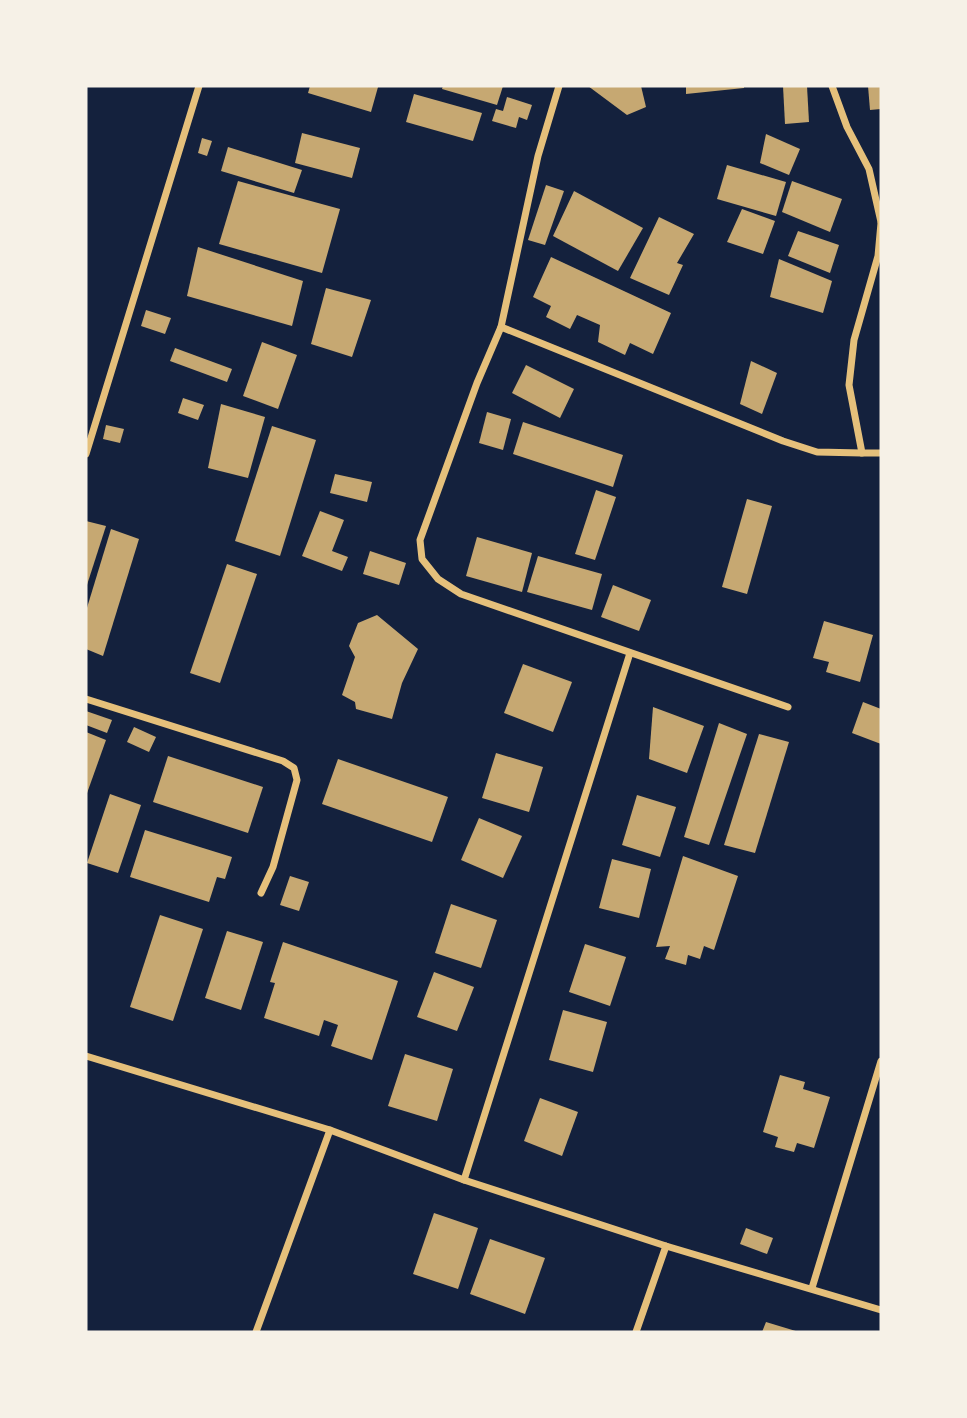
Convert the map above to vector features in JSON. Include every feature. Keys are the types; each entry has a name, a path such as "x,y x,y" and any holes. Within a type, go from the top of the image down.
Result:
{"street":[{"path":"86,454 199,86"},
{"path":"559,86 538,156 501,327 477,383 420,540 422,559 438,579 461,594 788,707"},
{"path":"832,86 847,127 869,169 881,222 878,256 854,340 849,385 862,453"},
{"path":"501,327 783,441 817,452 881,453"},
{"path":"464,1180 630,653"},
{"path":"86,699 283,761 294,768 297,780 272,867 261,893"},
{"path":"86,1056 330,1130 464,1180 666,1246 881,1310"},
{"path":"812,1288 881,1061"},
{"path":"256,1332 330,1130"},
{"path":"636,1332 666,1246"}],"building":[{"path":"310,86 378,87 371,112 308,93"},
{"path":"443,86 503,86 497,105 442,89"},
{"path":"588,86 641,86 646,107 627,115"},
{"path":"686,86 744,86 744,88 686,94"},
{"path":"783,86 807,86 809,122 785,124"},
{"path":"868,86 881,86 881,109 870,110"},
{"path":"414,94 482,113 473,141 406,122"},
{"path":"507,97 532,105 527,120 519,117 516,128 492,121 496,109 503,111"},
{"path":"302,133 360,148 352,178 295,163"},
{"path":"766,134 800,149 789,175 760,163"},
{"path":"202,138 212,141 207,156 198,153"},
{"path":"228,147 302,170 294,193 221,171"},
{"path":"727,165 786,182 776,216 717,199"},
{"path":"238,181 340,209 322,273 219,244"},
{"path":"792,181 842,199 830,232 782,212"},
{"path":"546,185 564,191 545,245 528,240"},
{"path":"574,191 643,228 618,271 553,236"},
{"path":"742,209 775,221 763,254 727,242"},
{"path":"659,217 694,234 677,263 683,265 669,295 630,278"},
{"path":"798,231 839,245 830,273 788,256"},
{"path":"198,247 303,281 292,326 187,296"},
{"path":"551,257 671,313 653,354 630,343 625,355 598,342 600,325 577,315 570,329 546,317 551,306 533,297"},
{"path":"779,259 832,281 823,313 770,297"},
{"path":"326,288 371,300 352,357 311,344"},
{"path":"146,310 171,318 165,334 141,326"},
{"path":"262,342 297,355 278,409 243,396"},
{"path":"175,348 232,369 227,382 170,361"},
{"path":"751,361 777,373 762,414 740,404"},
{"path":"526,365 574,389 560,418 512,393"},
{"path":"183,398 204,405 198,420 178,413"},
{"path":"221,404 265,417 248,478 208,468"},
{"path":"487,412 511,419 503,450 479,443"},
{"path":"523,422 623,455 613,487 513,454"},
{"path":"106,425 124,429 120,443 103,439"},
{"path":"272,426 316,440 280,556 235,541"},
{"path":"335,474 372,482 367,502 330,493"},
{"path":"596,490 616,497 595,560 575,554"},
{"path":"747,499 772,506 747,594 722,587"},
{"path":"320,511 344,520 332,551 348,557 342,571 302,556"},
{"path":"86,521 106,526 86,588"},
{"path":"111,529 139,539 103,656 86,649 86,611"},
{"path":"477,537 532,553 522,592 466,576"},
{"path":"370,551 406,563 399,585 363,574"},
{"path":"538,556 602,574 592,610 527,592"},
{"path":"227,564 257,574 220,683 190,673"},
{"path":"613,585 651,600 639,631 601,617"},
{"path":"377,615 418,649 402,683 392,719 356,709 355,702 342,695 355,657 349,646 358,623"},
{"path":"824,621 873,635 860,682 826,672 829,662 813,658"},
{"path":"523,664 572,682 553,732 504,713"},
{"path":"863,702 881,709 881,744 852,733"},
{"path":"653,707 704,726 687,773 649,759"},
{"path":"86,711 112,720 107,733 86,725"},
{"path":"719,723 747,734 709,845 684,837"},
{"path":"134,727 156,737 149,752 127,742"},
{"path":"86,732 106,740 86,796"},
{"path":"759,734 789,742 755,853 724,845"},
{"path":"496,753 543,767 529,812 482,798"},
{"path":"168,756 263,787 248,833 153,802"},
{"path":"338,759 448,797 432,842 322,804"},
{"path":"110,794 141,805 118,873 87,863"},
{"path":"637,795 676,807 660,857 622,845"},
{"path":"479,818 522,836 503,878 461,860"},
{"path":"145,830 232,857 225,879 217,877 209,902 130,877"},
{"path":"683,856 738,876 714,950 704,946 700,959 688,955 686,965 665,959 670,946 656,947"},
{"path":"612,859 651,869 639,918 599,908"},
{"path":"290,876 309,882 299,911 280,905"},
{"path":"451,904 497,920 481,968 435,953"},
{"path":"160,915 203,929 173,1021 130,1007"},
{"path":"227,931 263,942 241,1010 205,998"},
{"path":"283,942 398,981 372,1060 331,1046 338,1025 324,1020 319,1036 264,1018 275,983 270,982"},
{"path":"585,944 626,957 610,1006 569,992"},
{"path":"434,972 474,987 457,1031 417,1017"},
{"path":"563,1010 607,1022 593,1072 549,1060"},
{"path":"405,1054 453,1069 437,1121 388,1106"},
{"path":"780,1075 805,1082 803,1089 830,1097 814,1148 797,1143 794,1152 775,1147 778,1137 763,1132"},
{"path":"540,1098 578,1112 562,1156 524,1141"},
{"path":"434,1213 478,1228 458,1289 413,1274"},
{"path":"746,1228 773,1238 767,1254 740,1244"},
{"path":"490,1239 545,1258 525,1314 470,1294"},
{"path":"766,1322 799,1332 762,1332"}]}
